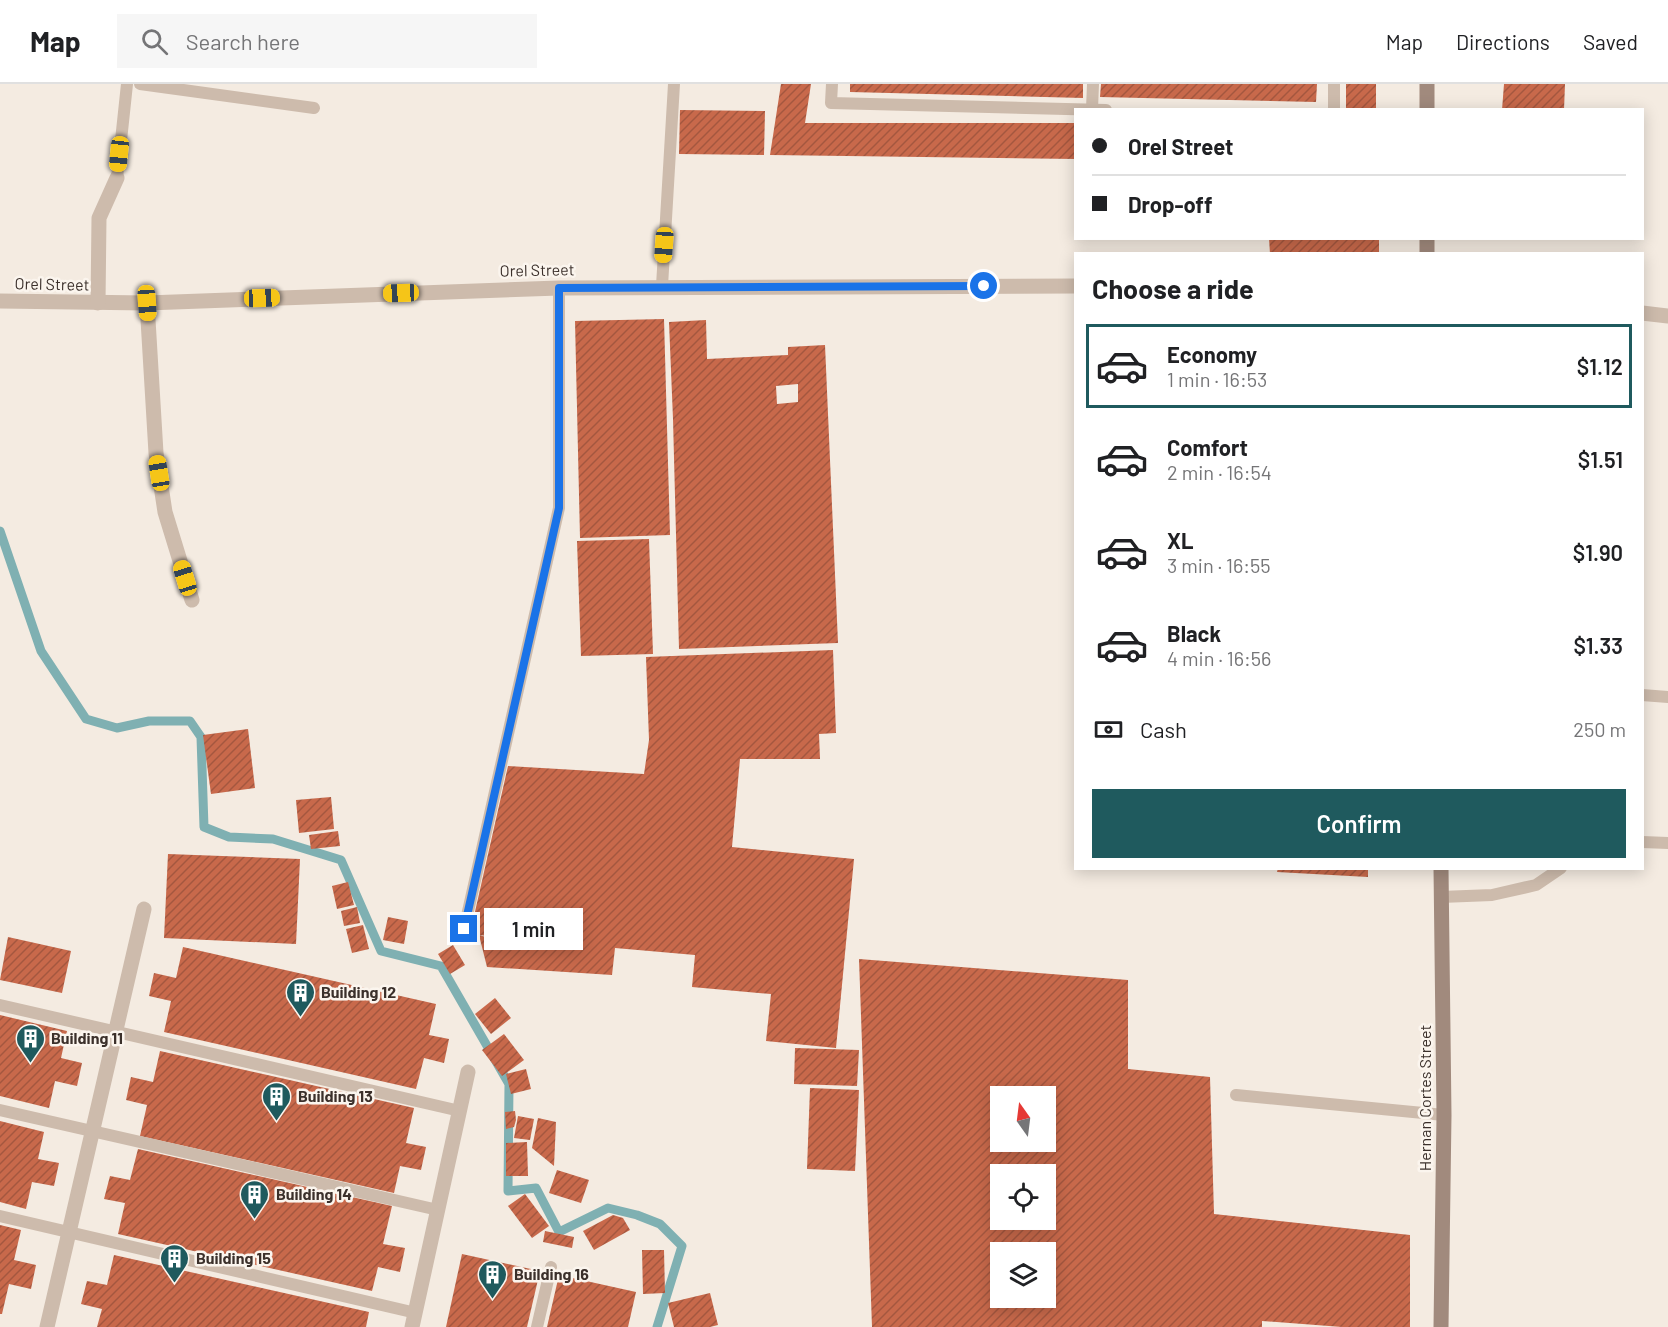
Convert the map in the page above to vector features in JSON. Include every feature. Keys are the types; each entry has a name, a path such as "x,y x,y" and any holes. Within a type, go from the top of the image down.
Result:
{"main road":[{"path":"1426,108 1427,84"},
{"name":"Hernan Cortes Street","path":"1441,870 1444,1115 1441,1327"}],"street":[{"path":"98,303 99,218 117,178"},
{"name":"Orel Street","path":"0,301 147,303 662,286 1074,286"},
{"path":"147,303 156,453 163,500 192,600"},
{"path":"1644,313 1668,316"},
{"path":"47,1327 144,909"},
{"path":"414,1320 468,1072"}],"lane":[{"path":"117,178 127,84"},
{"path":"140,84 314,108"},
{"path":"662,286 674,84"},
{"path":"832,84 831,102 1074,109"},
{"path":"1092,84 1092,108"},
{"path":"1334,84 1334,108"},
{"path":"464,929 559,508 559,288"},
{"path":"1644,695 1668,697"},
{"path":"1644,842 1668,843"},
{"path":"1442,897 1492,895 1536,885 1558,870"},
{"path":"0,1005 460,1111"},
{"path":"1236,1095 1444,1115"},
{"path":"0,1110 438,1210"},
{"path":"0,1216 414,1320"},
{"path":"537,1327 551,1267"}],"building":[{"path":"781,84 811,84 805,123 1074,123 1074,159 770,155"},
{"path":"850,84 1083,84 1083,98 850,92"},
{"path":"1101,84 1317,84 1316,102 1100,97"},
{"path":"1346,84 1376,84 1376,108 1346,108"},
{"path":"1504,84 1565,84 1564,108 1502,108"},
{"path":"680,110 765,111 764,155 679,154"},
{"path":"1269,240 1379,240 1379,252 1270,252"},
{"path":"664,319 670,535 580,538 575,321"},
{"path":"706,320 707,359 788,355 788,347 825,345 838,643 679,649 669,322","holes":["798,384 798,402 777,404 776,386"]},
{"path":"649,539 653,654 581,656 577,541"},
{"path":"833,650 836,733 819,734 820,759 740,759 732,847 854,859 836,1048 766,1041 771,994 692,987 695,955 615,948 612,975 487,967 479,935 472,925 508,766 644,774 649,740 646,657","holes":["479,935 565,944 489,938"]},
{"path":"248,729 255,788 211,794 203,735"},
{"path":"331,797 334,829 299,833 296,800"},
{"path":"338,831 340,846 311,849 309,835"},
{"path":"168,854 300,859 296,944 164,938"},
{"path":"1278,870 1368,870 1368,877 1277,872"},
{"path":"348,882 354,905 337,909 332,886"},
{"path":"357,907 360,923 344,926 341,911"},
{"path":"388,917 408,921 404,944 383,940"},
{"path":"363,925 369,949 352,953 346,929"},
{"path":"8,937 71,951 62,993 0,980"},
{"path":"453,945 465,965 450,974 438,954"},
{"name":"Building 12","path":"183,947 436,1004 429,1035 449,1039 444,1063 424,1058 416,1089 164,1032 171,1001 149,996 154,973 176,978"},
{"path":"859,959 1128,980 1128,1069 1210,1077 1214,1214 1410,1235 1410,1327 1342,1327 1262,1321 1262,1327 872,1327"},
{"path":"495,998 511,1018 491,1034 475,1014"},
{"name":"Building 11","path":"0,1015 67,1031 61,1058 82,1063 77,1086 55,1081 49,1108 0,1096"},
{"path":"504,1034 524,1060 502,1076 482,1050"},
{"path":"795,1048 859,1050 857,1086 794,1084"},
{"name":"Building 13","path":"160,1051 414,1108 406,1143 426,1147 421,1170 400,1166 394,1193 140,1136 147,1105 126,1100 131,1077 153,1082"},
{"path":"526,1069 531,1089 511,1094 506,1074"},
{"path":"810,1088 859,1090 855,1171 807,1169"},
{"path":"515,1111 514,1127 506,1129 505,1112"},
{"path":"518,1116 534,1119 530,1140 514,1138"},
{"path":"538,1118 556,1122 554,1166 532,1148"},
{"path":"0,1121 44,1132 38,1159 59,1163 54,1186 32,1182 26,1209 0,1202"},
{"path":"527,1142 528,1176 506,1176 506,1143"},
{"name":"Building 14","path":"138,1149 392,1206 383,1244 405,1248 400,1272 378,1267 372,1291 118,1234 125,1203 104,1199 110,1176 130,1180"},
{"path":"557,1170 589,1180 581,1203 549,1193"},
{"path":"525,1194 549,1226 532,1238 508,1206"},
{"path":"613,1215 623,1218 630,1230 594,1250 583,1231"},
{"path":"0,1225 21,1230 14,1260 36,1265 31,1289 9,1284 2,1314 0,1314"},
{"path":"545,1231 574,1237 572,1248 543,1242"},
{"path":"642,1250 664,1250 665,1293 643,1294"},
{"name":"Building 16","path":"462,1254 540,1271 527,1327 446,1327"},
{"name":"Building 15","path":"114,1255 369,1312 366,1327 97,1327 102,1309 81,1304 87,1281 107,1285"},
{"path":"559,1275 636,1292 628,1327 547,1327"},
{"path":"710,1293 718,1325 674,1327 668,1303"}],"waterway":[{"path":"0,531 41,651 86,719 117,728 149,721 190,721 201,737 204,827 229,837 273,839 341,860 381,951 441,966 509,1084 508,1191 536,1188 559,1232 608,1208 637,1215 660,1224 682,1246 657,1327"}],"place":[{"name":"Building 12","path":"300,1018"},
{"name":"Building 11","path":"30,1064"},
{"name":"Building 13","path":"277,1122"},
{"name":"Building 14","path":"255,1220"},
{"name":"Building 15","path":"175,1284"},
{"name":"Building 16","path":"493,1300"}],"route":[{"path":"464,929 559,508 559,288 984,286"}]}
